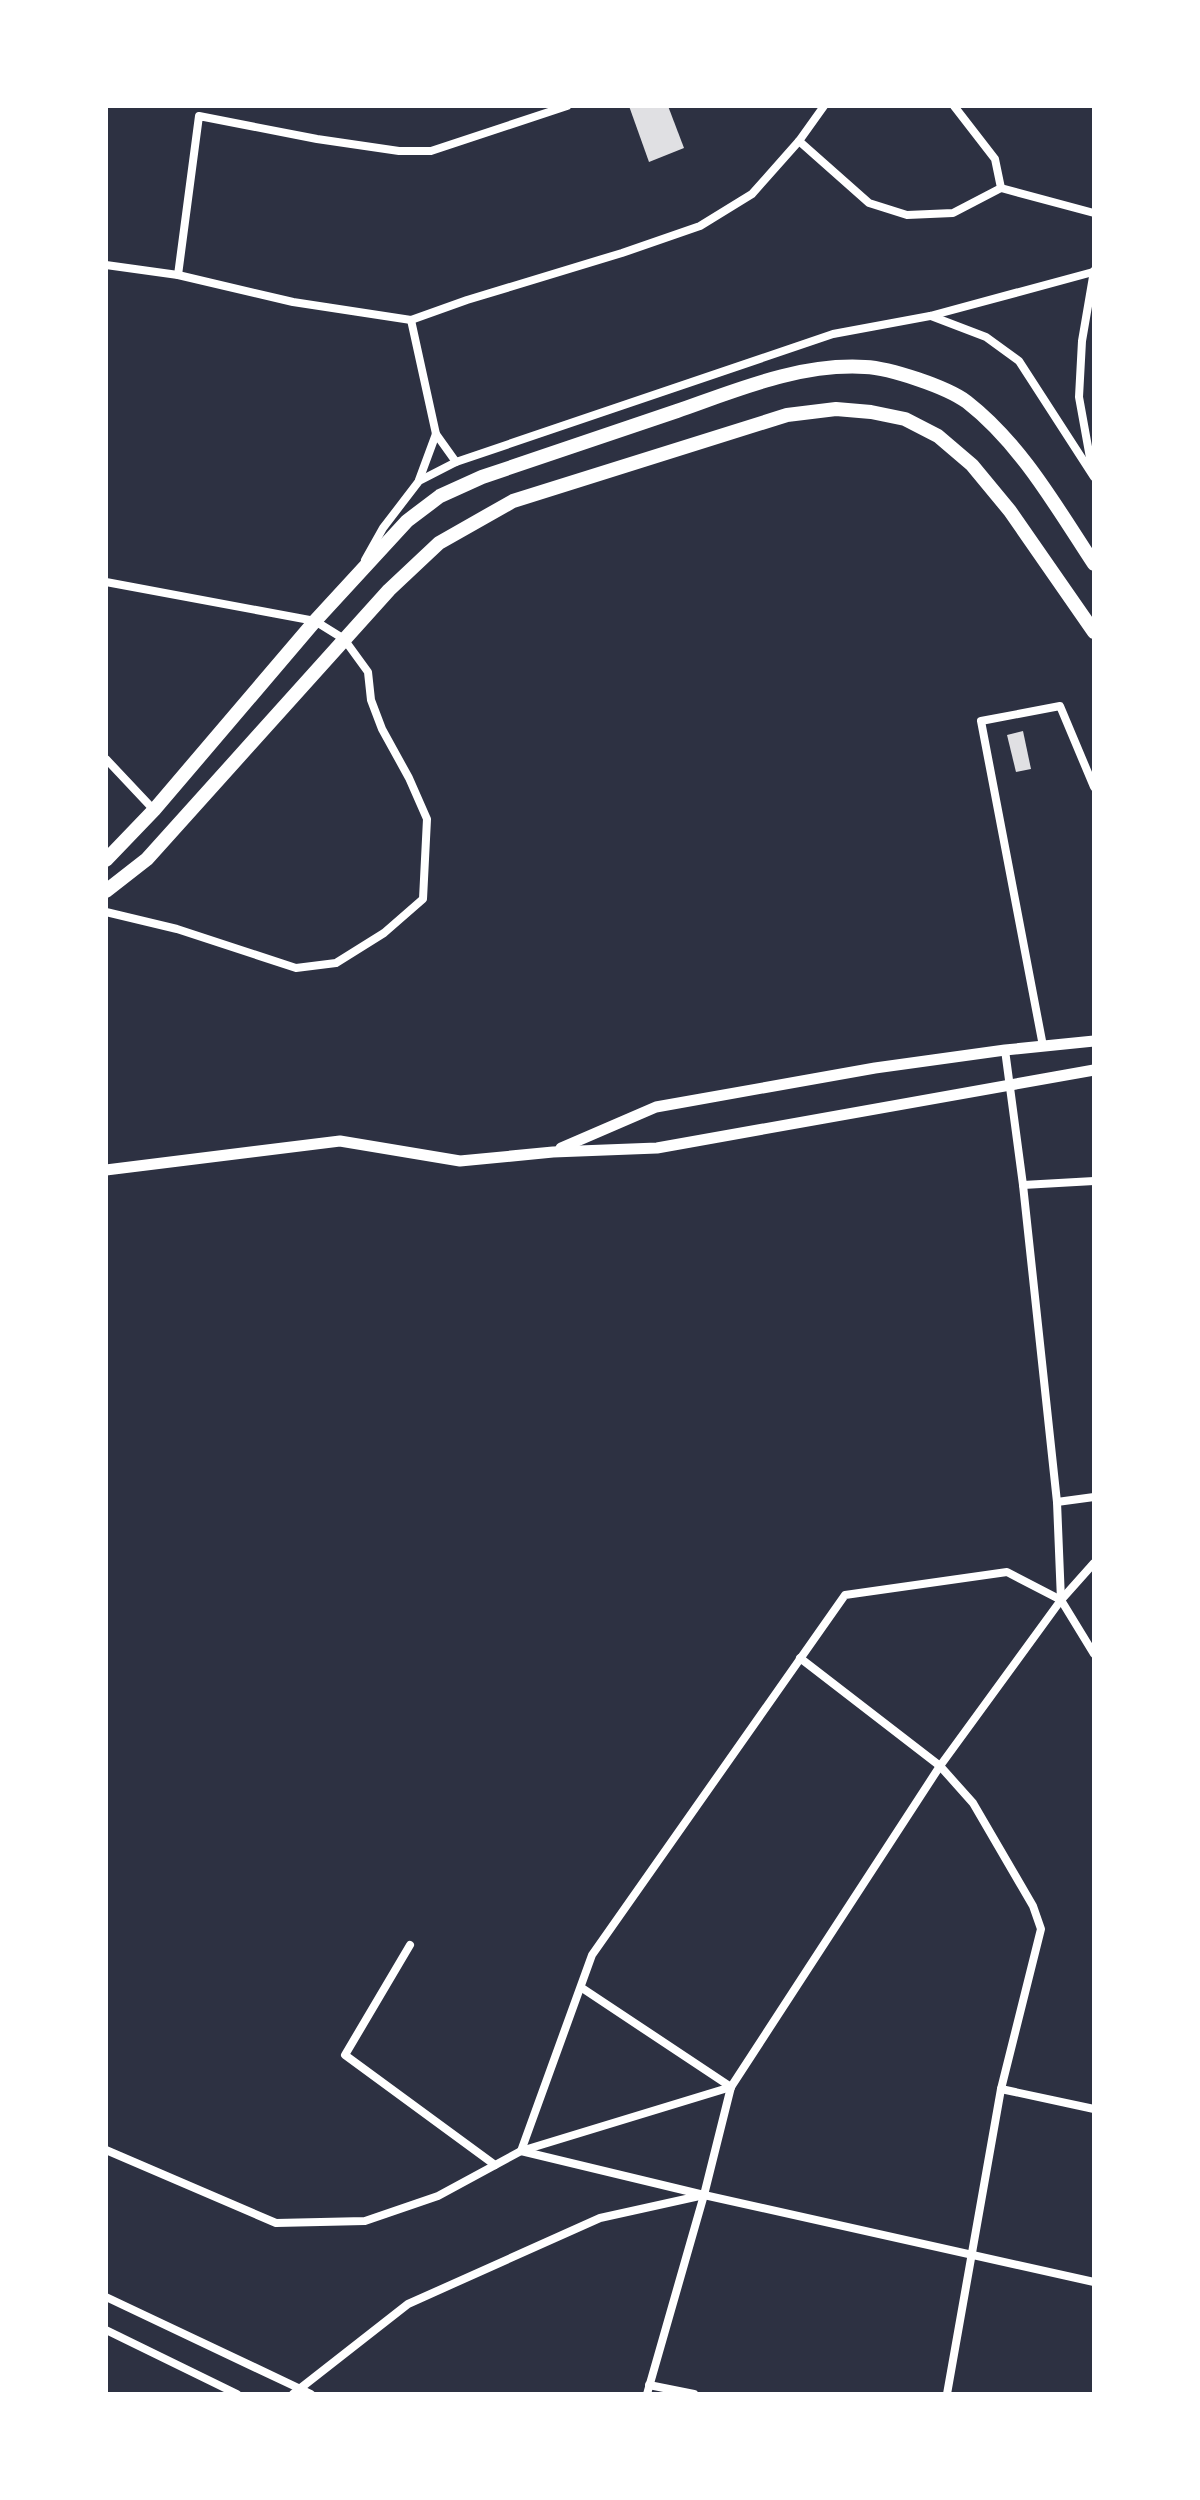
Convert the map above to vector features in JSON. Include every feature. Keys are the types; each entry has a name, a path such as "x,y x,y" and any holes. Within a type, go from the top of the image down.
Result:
{"main road":[{"path":"106,860 154,810 357,574 407,521 440,496 482,477 764,381 819,368 866,367 916,379 965,401 1010,445 1094,564"},
{"path":"106,891 147,859 389,590 439,543 513,501 787,415 836,409 871,412 905,419 938,436 972,465 1010,511 1094,632"}],"street":[{"path":"523,106 526,118"},
{"path":"178,275 199,116 317,139 399,151 431,151 567,106"},
{"path":"106,265 178,275 293,302 411,320 700,226 752,194 799,141 824,106"},
{"path":"954,106 995,159 1001,188"},
{"path":"799,141 869,203 907,215 953,213 1001,188 1094,213"},
{"path":"419,481 456,462 833,334 930,316 1094,272 1082,341 1079,397 1094,477"},
{"path":"930,316 986,337 1019,361 1094,477"},
{"path":"411,320 436,434 456,462"},
{"path":"357,574 383,528 419,481 436,434"},
{"path":"106,582 315,621 344,639 368,672 371,700 382,729 427,819 423,899 384,933 336,963 296,968 177,929 106,912"},
{"path":"1043,1046 981,721 1060,706 1094,787"},
{"path":"106,759 154,810"},
{"path":"553,1152 656,1107 875,1068 1094,1041"},
{"path":"1005,1050 1023,1185 1057,1502 1061,1600 1094,1654"},
{"path":"106,1170 340,1141 460,1161 553,1152 657,1148 1094,1070"},
{"path":"1023,1185 1094,1181"},
{"path":"1057,1502 1094,1497"},
{"path":"694,2394 648,2389 704,2195 731,2087 940,1766 1061,1600 1094,1563"},
{"path":"521,2151 592,1955 845,1595 1007,1572 1061,1600"},
{"path":"800,1658 940,1766 973,1803 1033,1906 1041,1929 1001,2089 947,2394"},
{"path":"410,1945 345,2055 495,2165"},
{"path":"582,1988 731,2087"},
{"path":"106,2150 276,2223 365,2221 438,2196 521,2151 731,2087"},
{"path":"1001,2089 1094,2109"},
{"path":"521,2151 1094,2282"},
{"path":"296,2391 408,2304 600,2218 704,2195"},
{"path":"106,2297 296,2391 311,2394"},
{"path":"106,2330 237,2394"}],"building":[{"path":"629,106 668,106 684,148 649,162"},
{"path":"1023,731 1031,769 1016,772 1007,735"}]}
